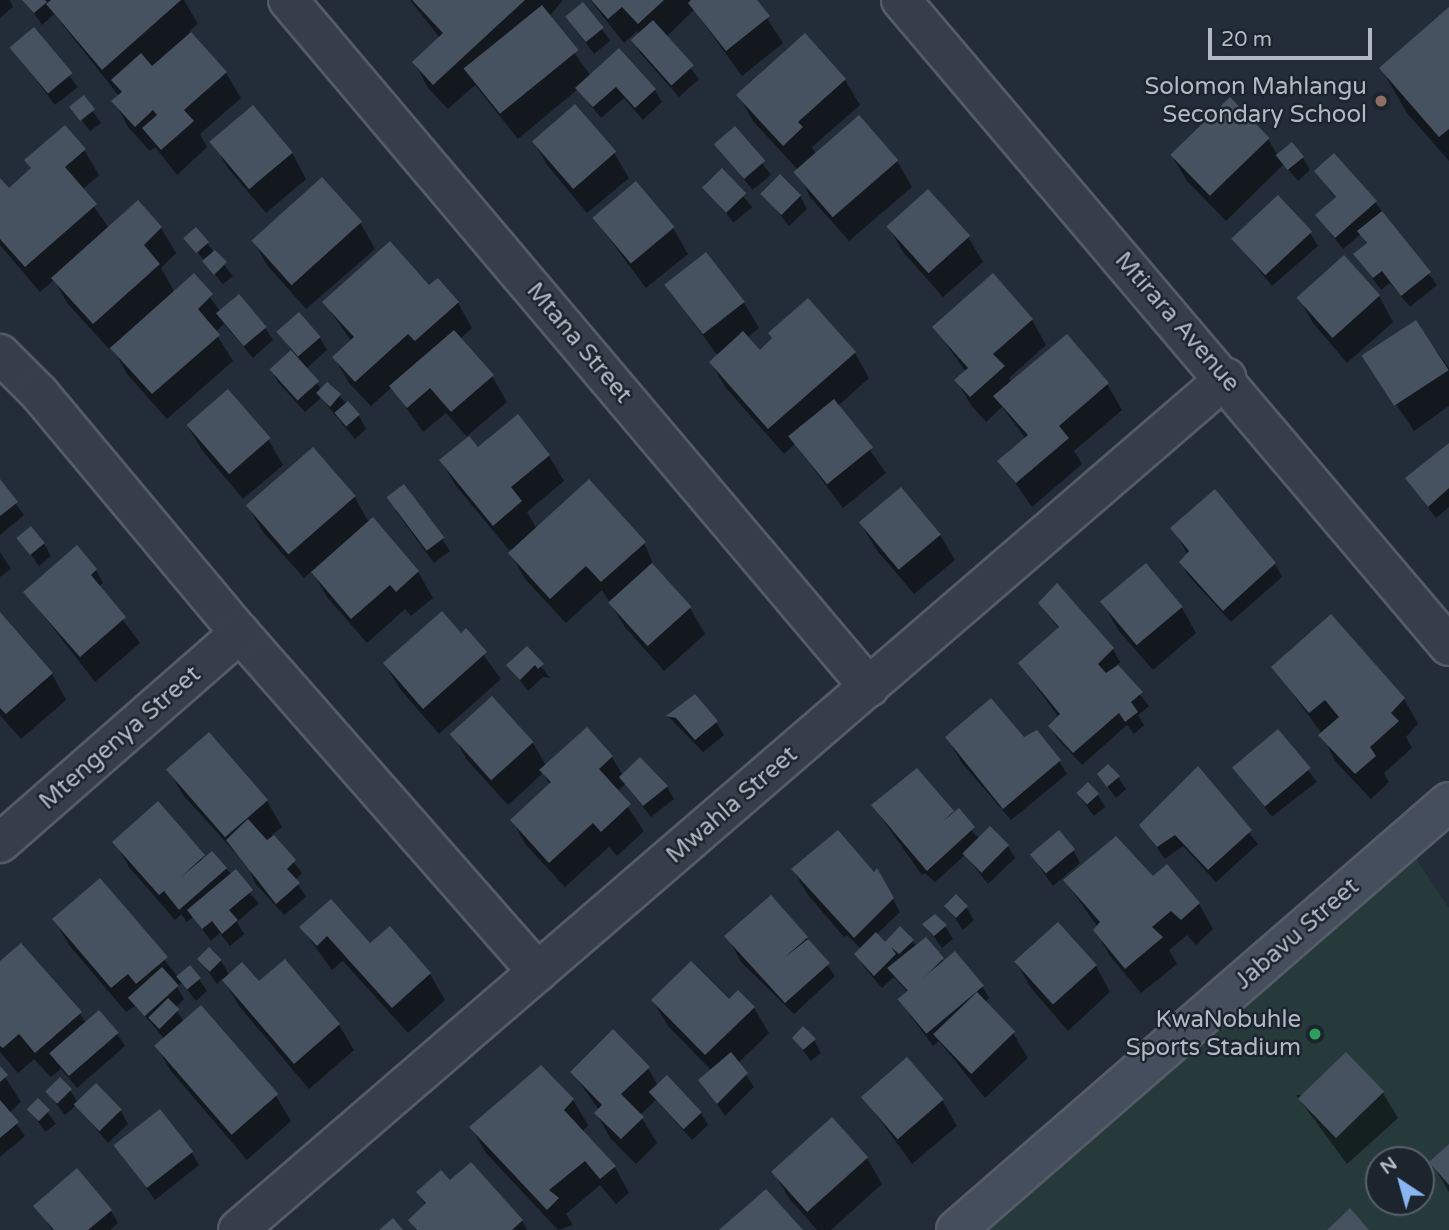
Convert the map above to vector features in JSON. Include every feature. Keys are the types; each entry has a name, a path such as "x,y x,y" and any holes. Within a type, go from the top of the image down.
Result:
{"street":[{"name":"Mtana Street","path":"288,0 869,687"},
{"name":"Mtirara Avenue","path":"901,0 1226,378 1449,646"},
{"path":"0,354 39,393 240,633 538,972"},
{"name":"Mwahla Street","path":"238,1230 1226,378"},
{"name":"Mtengenya Street","path":"0,843 240,633"},
{"name":"Jabavu Street","path":"956,1230 1449,802"}],"green space":[{"name":"KwaNobuhle Sports Stadium","path":"1404,841 1449,908 1449,1230 956,1230"}],"building":[{"path":"22,0 45,0 47,2 34,13"},
{"path":"51,0 181,0 102,70 46,4"},
{"path":"412,0 525,0 433,85 412,62 443,33"},
{"path":"591,0 664,0 638,24 622,7 608,19"},
{"path":"691,0 757,0 770,16 726,51 688,3"},
{"path":"583,2 604,28 586,42 565,16"},
{"path":"542,5 579,50 500,114 464,69"},
{"path":"1449,7 1449,129 1439,137 1379,68"},
{"path":"653,20 694,65 672,85 631,40"},
{"path":"34,27 73,73 48,94 9,48"},
{"path":"191,32 227,72 184,110 194,121 161,150 142,128 157,115 153,110 135,127 111,101 122,92 111,80 141,53 152,66"},
{"path":"805,33 846,79 798,122 803,127 783,146 736,95"},
{"path":"619,48 656,89 635,108 616,87 593,107 575,88"},
{"path":"84,95 95,109 80,121 69,107"},
{"path":"1230,97 1270,138 1210,196 1170,155"},
{"path":"575,104 616,152 573,189 532,141"},
{"path":"253,105 293,152 249,189 209,142"},
{"path":"859,115 898,160 833,217 793,172"},
{"path":"65,125 86,149 65,167 97,204 25,267 0,239 0,178 9,188 31,168 24,160"},
{"path":"735,126 765,161 744,179 714,144"},
{"path":"1292,142 1304,157 1288,170 1276,155"},
{"path":"1334,153 1377,201 1335,238 1315,215 1336,197 1314,171"},
{"path":"722,168 746,193 726,213 702,187"},
{"path":"780,174 801,195 781,215 760,194"},
{"path":"322,177 362,222 292,285 251,241"},
{"path":"636,181 675,227 631,264 592,218"},
{"path":"928,189 970,236 929,273 886,226"},
{"path":"1278,195 1312,232 1265,275 1231,239"},
{"path":"138,200 162,227 144,245 160,264 93,324 51,278"},
{"path":"1382,211 1431,272 1401,296 1382,271 1373,278 1353,254 1367,243 1357,231"},
{"path":"196,227 209,242 196,253 183,238"},
{"path":"390,241 429,285 438,278 459,302 415,341 408,334 355,382 332,357 354,337 322,302"},
{"path":"215,250 227,262 214,275 202,261"},
{"path":"706,252 745,302 703,334 664,285"},
{"path":"1344,255 1380,295 1333,338 1296,298"},
{"path":"194,273 213,294 198,309 220,335 152,394 110,348"},
{"path":"993,273 1033,319 993,354 1005,366 970,397 954,380 968,368 932,327"},
{"path":"239,294 267,327 244,346 216,313"},
{"path":"808,298 856,352 768,429 709,362 743,331 760,350 772,338 768,333"},
{"path":"299,312 321,337 298,357 276,332"},
{"path":"1416,320 1449,370 1394,406 1361,355"},
{"path":"454,330 494,375 451,412 430,388 407,408 389,386"},
{"path":"1067,334 1109,383 1059,426 1069,438 1016,483 997,461 1028,435 993,396"},
{"path":"291,350 319,381 298,401 269,369"},
{"path":"327,382 341,394 330,407 316,393"},
{"path":"228,389 271,438 229,474 186,425"},
{"path":"834,399 873,447 827,484 788,436"},
{"path":"348,401 360,415 346,426 334,413"},
{"path":"518,414 550,455 511,487 522,501 493,526 439,460 469,436 478,447"},
{"path":"1449,443 1449,488 1428,507 1405,478"},
{"path":"313,447 356,496 288,554 246,505"},
{"path":"0,479 18,502 0,516"},
{"path":"589,479 646,542 601,582 586,566 550,599 508,553"},
{"path":"404,484 444,538 427,551 386,497"},
{"path":"901,487 941,534 899,570 859,522"},
{"path":"1215,489 1276,563 1223,611 1179,562 1189,551 1170,528"},
{"path":"373,517 419,571 396,592 390,585 351,619 311,572"},
{"path":"31,526 45,543 30,555 16,538"},
{"path":"77,545 97,569 91,575 126,617 80,657 23,592"},
{"path":"652,563 691,607 648,646 608,602"},
{"path":"1146,563 1183,607 1137,645 1100,602"},
{"path":"1057,583 1114,648 1098,664 1106,673 1118,665 1143,692 1131,702 1138,712 1125,722 1119,713 1073,753 1048,726 1060,714 1018,663 1059,627 1038,603"},
{"path":"442,611 461,633 466,628 487,652 423,709 383,663"},
{"path":"0,612 53,673 6,714 0,708"},
{"path":"1331,614 1405,698 1391,713 1399,721 1370,747 1376,756 1355,774 1318,735 1339,717 1325,700 1309,713 1271,667"},
{"path":"527,646 544,664 538,669 535,665 520,680 506,665"},
{"path":"695,694 718,721 695,740 676,718 666,716"},
{"path":"492,696 533,742 491,780 450,734"},
{"path":"991,698 1024,737 1037,730 1061,760 1003,809 945,737"},
{"path":"587,727 613,756 599,769 631,804 601,832 593,823 549,863 510,820 551,782 539,770"},
{"path":"1278,729 1311,768 1265,807 1232,768"},
{"path":"209,732 268,800 225,837 166,769"},
{"path":"640,757 668,786 643,806 619,777"},
{"path":"1108,764 1120,776 1107,787 1097,774"},
{"path":"1198,766 1252,830 1208,870 1175,835 1157,847 1139,825"},
{"path":"917,768 954,811 942,822 959,808 975,827 927,871 871,805"},
{"path":"1088,782 1099,794 1087,805 1076,793"},
{"path":"158,801 205,855 180,878 212,851 227,868 179,910 164,891 159,895 112,842"},
{"path":"248,819 267,840 274,835 296,860 287,869 300,883 276,904 226,840"},
{"path":"990,826 1009,845 982,873 962,854"},
{"path":"838,830 874,872 877,868 894,898 854,938 791,869"},
{"path":"1059,830 1075,849 1046,874 1030,854"},
{"path":"1116,836 1153,876 1167,864 1200,903 1181,920 1171,911 1152,927 1163,937 1125,969 1093,930 1100,922 1063,880"},
{"path":"236,869 253,890 229,910 238,920 222,934 212,921 202,929 187,910"},
{"path":"100,878 168,957 136,984 128,974 111,988 52,919"},
{"path":"956,894 968,906 956,918 944,906"},
{"path":"771,895 808,937 784,958 808,939 830,963 785,1003 724,936"},
{"path":"331,899 370,943 390,926 431,973 392,1008 327,936 317,946 299,927"},
{"path":"935,914 947,925 934,936 922,924"},
{"path":"1058,922 1097,965 1053,1005 1014,961"},
{"path":"900,926 914,940 899,954 891,947 896,954 874,976 854,954 876,932 885,942"},
{"path":"926,937 944,958 909,992 887,968"},
{"path":"21,943 82,1012 35,1053 19,1034 3,1048 0,1046 0,961"},
{"path":"209,947 222,960 210,972 197,959"},
{"path":"955,951 984,985 926,1034 898,999"},
{"path":"285,959 340,1024 294,1064 222,980 242,962 259,981"},
{"path":"691,961 729,999 738,990 755,1007 705,1055 651,1000"},
{"path":"190,965 201,978 187,990 176,977"},
{"path":"162,967 179,986 145,1016 128,998"},
{"path":"977,992 1015,1032 971,1074 933,1034"},
{"path":"168,998 179,1009 160,1029 148,1018"},
{"path":"201,1005 278,1094 232,1135 154,1046"},
{"path":"99,1010 119,1033 69,1076 49,1053"},
{"path":"803,1026 816,1039 803,1050 792,1038"},
{"path":"613,1029 650,1067 621,1094 644,1117 621,1139 594,1113 602,1105 570,1072"},
{"path":"731,1052 748,1073 717,1104 698,1080"},
{"path":"1346,1052 1384,1092 1336,1138 1298,1099"},
{"path":"907,1057 944,1099 898,1139 861,1097"},
{"path":"541,1065 574,1099 564,1110 616,1166 600,1179 585,1161 549,1190 559,1198 547,1210 469,1127"},
{"path":"0,1066 8,1075 0,1082"},
{"path":"667,1075 702,1112 683,1129 649,1092"},
{"path":"60,1077 72,1089 57,1104 45,1092"},
{"path":"96,1083 122,1110 99,1131 74,1105"},
{"path":"38,1098 50,1110 39,1121 27,1109"},
{"path":"0,1100 19,1122 0,1138"},
{"path":"160,1109 193,1152 147,1188 114,1145"},
{"path":"832,1117 868,1157 807,1212 771,1172"},
{"path":"1449,1144 1449,1185 1435,1169 1435,1157"},
{"path":"471,1162 523,1220 512,1230 417,1230 408,1220 426,1203 416,1192 441,1170 450,1180"},
{"path":"77,1168 112,1210 88,1230 54,1230 33,1206"},
{"path":"766,1189 803,1230 719,1230"},
{"path":"1350,1208 1369,1230 1327,1230"},
{"path":"393,1218 403,1230 379,1230"}],"place":[{"name":"Solomon Mahlangu Secondary School","path":"1381,101"},
{"name":"KwaNobuhle Sports Stadium","path":"1315,1034"}]}
